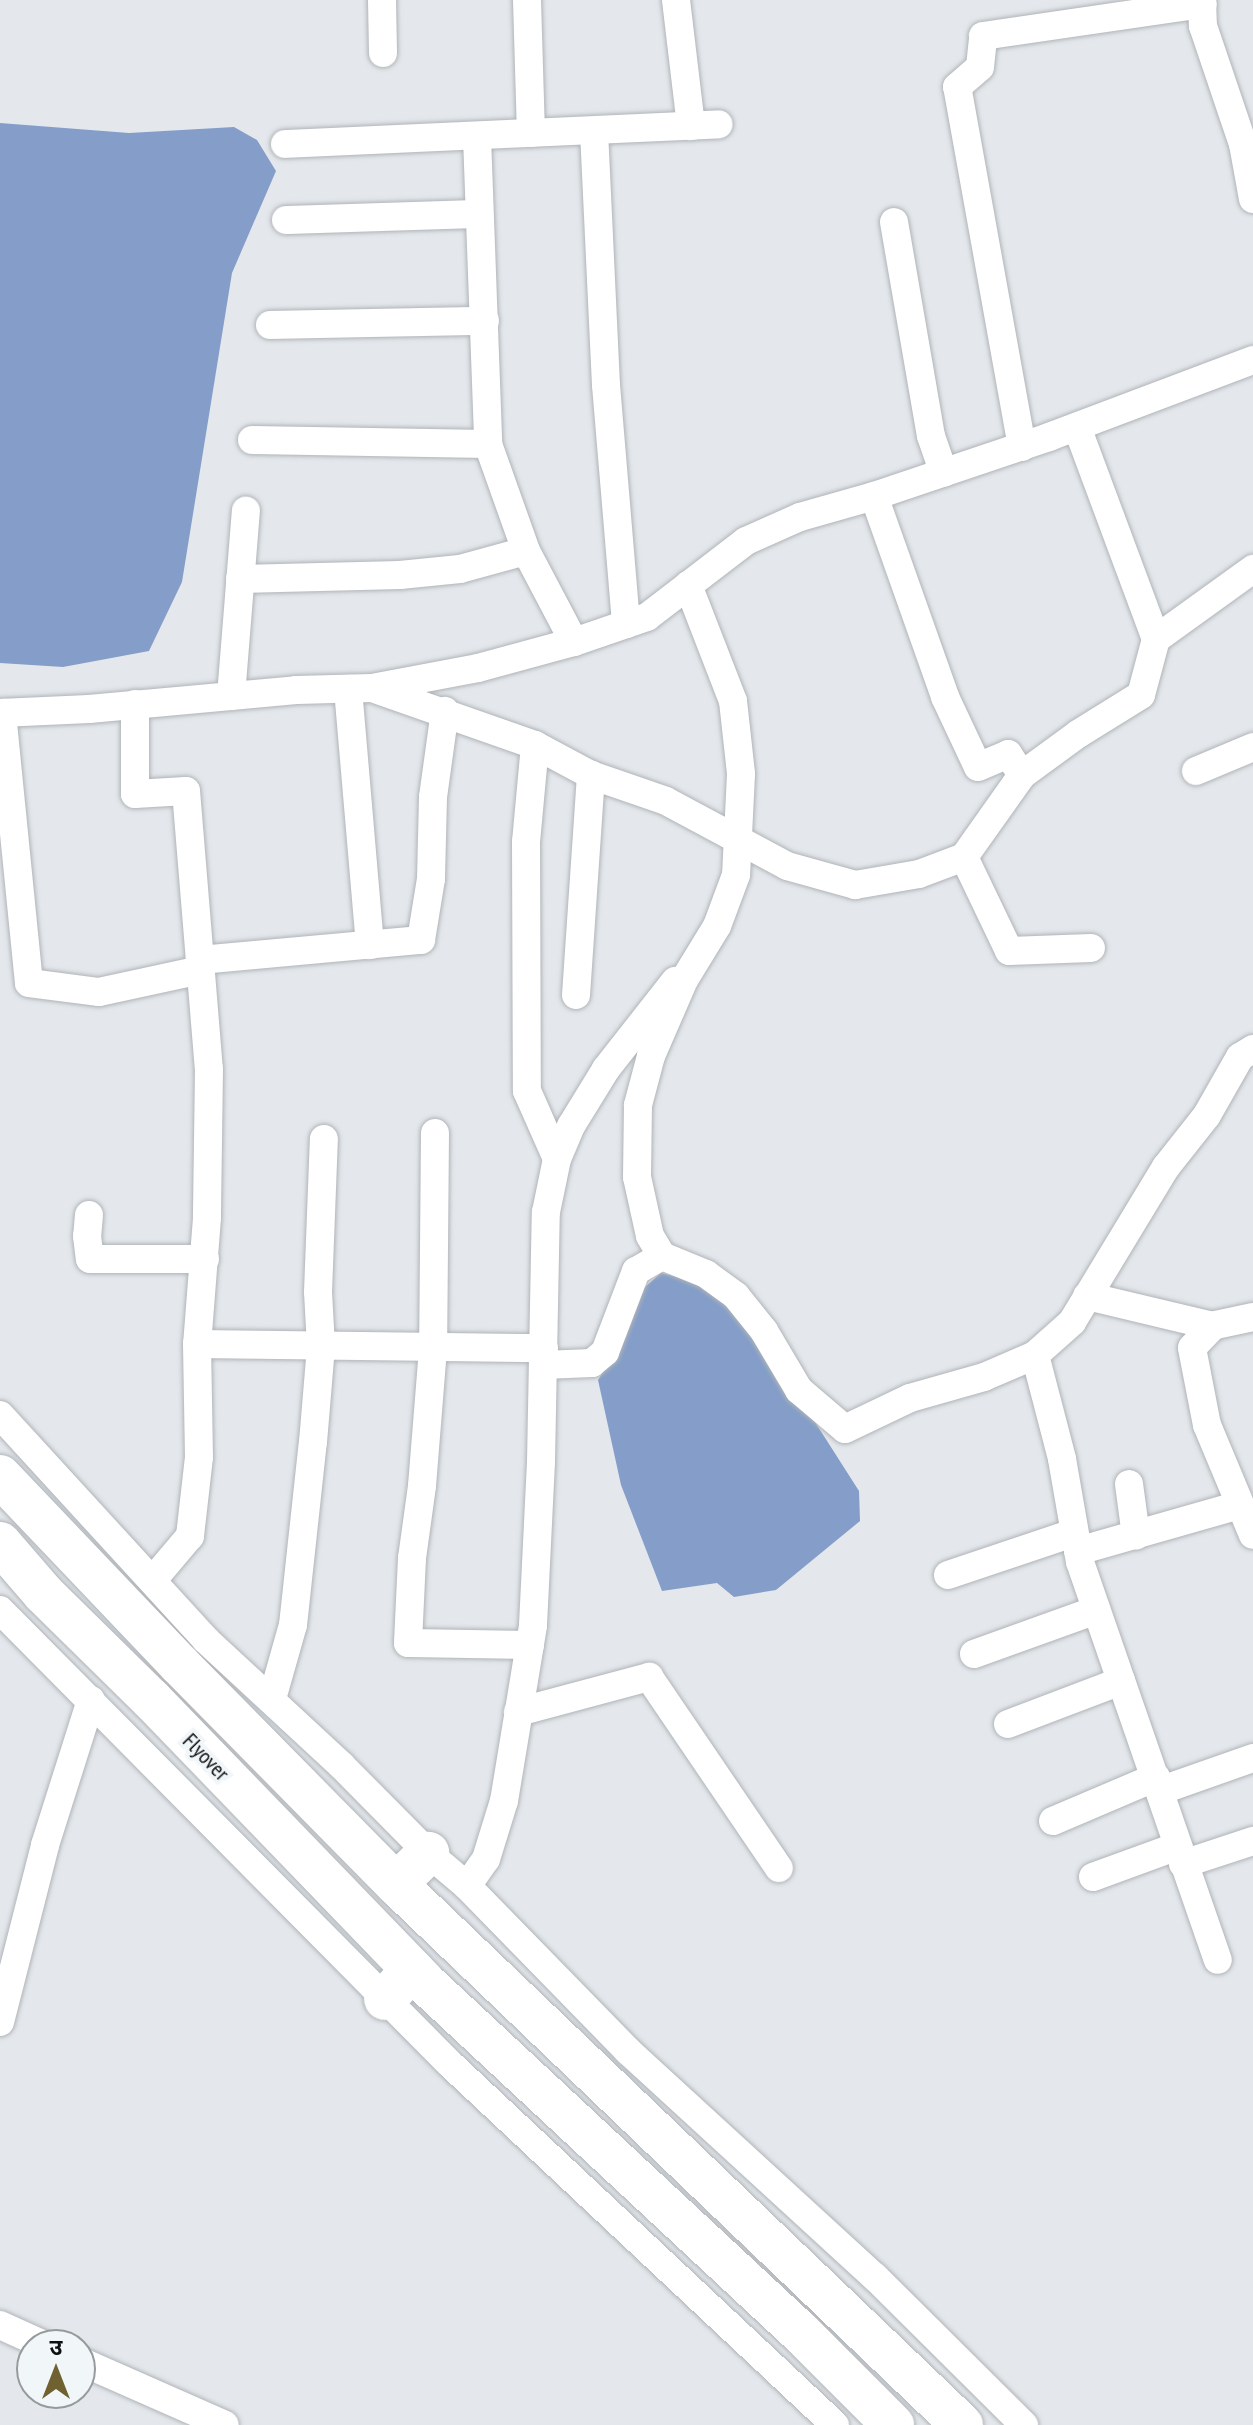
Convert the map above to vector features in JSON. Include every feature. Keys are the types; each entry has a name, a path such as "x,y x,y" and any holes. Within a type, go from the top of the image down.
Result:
{"highway":[{"path":"0,1476 180,1665 396,1884 962,2425"},
{"name":"Flyover","path":"0,1543 44,1594 151,1699 330,1888 399,1984 802,2334 893,2425"},
{"path":"396,1884 428,1853"}],"street":[{"path":"382,0 383,53"},
{"path":"527,0 531,133"},
{"path":"676,0 691,126"},
{"path":"1022,447 957,87 980,67 983,36 1202,2 1203,26 1243,144 1253,199"},
{"path":"285,144 719,124"},
{"path":"594,131 606,385 626,624"},
{"path":"477,137 488,444 526,551 574,642"},
{"path":"286,220 478,214"},
{"path":"894,222 931,436 944,473"},
{"path":"270,325 485,321"},
{"path":"445,711 433,797 431,879 421,940 201,965 99,992 29,983 1,713 360,689 478,668 574,642 647,617 746,541 800,517 1022,447 1253,360"},
{"path":"360,689 445,711 473,725 535,745 591,775 666,801 787,866 855,885 919,874 964,857 1022,775 1078,734 1141,695 1156,639 1077,427"},
{"path":"252,440 488,444"},
{"path":"874,496 945,697 978,767 1008,754 1022,775"},
{"path":"231,696 246,511"},
{"path":"240,579 460,569 526,551"},
{"path":"1156,639 1253,569"},
{"path":"688,585 733,701 741,774 736,875 710,936 684,980 651,1056 638,1105 637,1177 650,1236 662,1256 706,1274 736,1296 764,1331 799,1390 845,1429 910,1398 984,1377 1035,1355 1072,1322 1166,1167 1207,1115 1240,1057 1253,1049"},
{"path":"360,689 370,945"},
{"path":"135,704 135,794 186,791 209,1069 205,1259 197,1344 199,1457 190,1536 153,1580"},
{"path":"535,745 526,842 527,1091 557,1159"},
{"path":"1196,771 1253,747"},
{"path":"576,995 591,775"},
{"path":"964,857 1009,951 1091,948"},
{"path":"467,1886 486,1859 504,1801 530,1645 541,1462 546,1212 557,1159 571,1126 606,1069 710,936"},
{"path":"435,1133 433,1349 422,1486 412,1558 408,1643 530,1645"},
{"path":"272,1699 293,1625 321,1347 318,1292 324,1139"},
{"path":"89,1215 87,1236 90,1259 205,1259"},
{"path":"197,1344 433,1349 543,1356 592,1363 605,1352 636,1271 662,1256"},
{"path":"1087,1296 1211,1326 1253,1317"},
{"path":"1211,1326 1192,1348 1207,1425 1253,1535"},
{"path":"1035,1355 1062,1459 1075,1542 1218,1960"},
{"path":"0,1415 206,1640 272,1699 428,1853 467,1886 628,2051 875,2277 1024,2425"},
{"path":"1129,1484 1136,1536"},
{"path":"948,1575 1075,1542 1136,1536 1239,1505"},
{"path":"0,1610 91,1700 399,1984 523,2134 835,2425"},
{"path":"974,1654 1096,1610"},
{"path":"518,1712 649,1677 779,1868"},
{"path":"1008,1724 1121,1681"},
{"path":"0,2022 45,1845 91,1700"},
{"path":"1053,1821 1159,1783 1253,1758"},
{"path":"1093,1877 1253,1841"},
{"path":"96,2368 225,2425"}],"water":[{"path":"0,123 129,133 234,127 257,140 276,171 232,273 182,582 149,651 63,667 0,663"},
{"path":"661,1273 710,1285 762,1339 859,1491 860,1521 776,1590 734,1597 717,1583 662,1591 621,1485 598,1380 619,1346 637,1294"}]}
